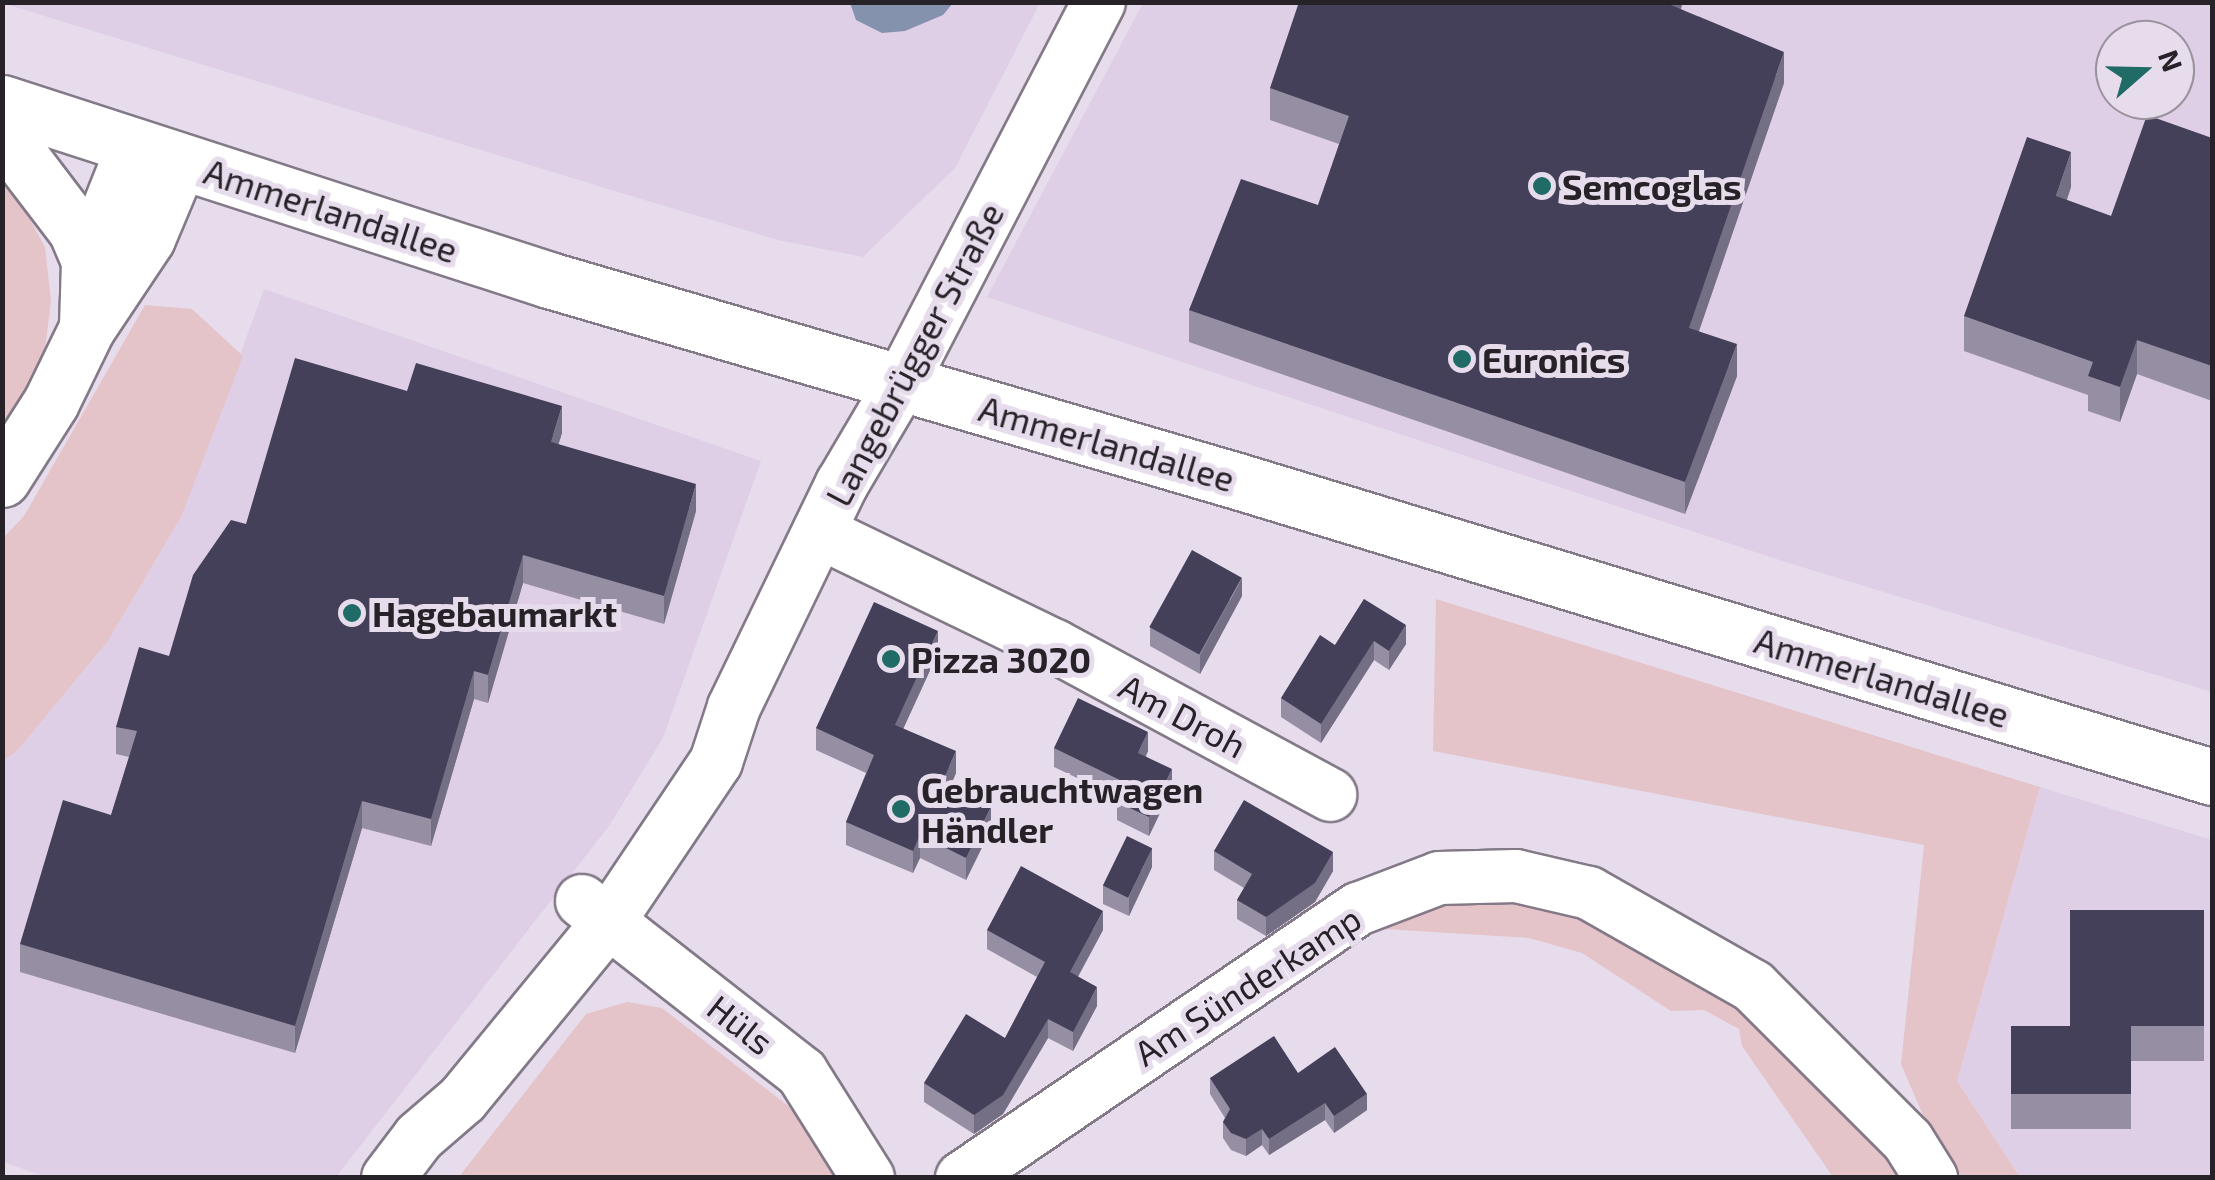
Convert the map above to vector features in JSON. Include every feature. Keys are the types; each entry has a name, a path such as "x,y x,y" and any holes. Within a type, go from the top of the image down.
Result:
{"main road":[{"name":"Ammerlandallee","path":"2,103 549,280 2212,777"},
{"path":"2,117 22,159 76,230 88,260 87,328"},
{"path":"88,260 156,154"},
{"path":"2,479 51,402 87,328 147,238 156,154"}],"street":[{"name":"Langebrügger Straße","path":"388,1178 419,1137 446,1082 595,911 696,746 734,708 819,532 901,384 1099,2"},
{"name":"Am Droh","path":"819,532 1056,646 1330,795"},
{"name":"Am Sünderkamp","path":"962,1178 1358,909 1439,878 1501,876 1589,893 1753,986 1908,1141 1931,1178"},
{"name":"Hüls","path":"595,911 802,1073 868,1178"}],"shaded area":[{"path":"2,3 1040,3 955,168 863,257 778,240"},
{"path":"1143,3 2212,3 2212,692 1782,561 987,297"},
{"path":"3,185 14,190 45,247 51,301 42,373 3,431"},
{"path":"264,289 761,461 663,738 609,826 336,1177 46,1177 3,1162 2,761 17,751 108,641 181,517"},
{"path":"145,305 192,309 243,356 181,517 108,641 17,751 3,761 3,538 24,516"},
{"path":"1436,599 2040,787 1957,1081 2020,1177 1958,1177 1926,1122 1901,1064 1924,845 1433,751"},
{"path":"2040,787 2212,840 2212,1177 2020,1177 1957,1081"},
{"path":"1507,894 1597,920 1721,985 1877,1142 1900,1177 1833,1177 1742,1046 1739,1029 1704,1010 1671,1011 1582,953 1529,938 1384,929 1442,900"},
{"path":"627,1002 662,1008 796,1112 841,1178 458,1178 586,1014"}],"water":[{"path":"850,2 953,3 943,15 905,31 882,33 856,20"}],"building":[{"name":"Semcoglas","path":"1299,2 1672,2 1671,5 1784,52 1689,328 1737,344 1685,482 1189,310 1241,179 1318,205 1349,116 1270,88"},
{"path":"2145,120 2161,120 2212,138 2212,366 2137,340 2120,387 2088,376 2093,362 1964,316 2027,137 2071,152 2056,196 2111,216"},
{"name":"Hagebaumarkt","path":"295,358 407,391 416,363 562,406 551,442 696,484 664,596 523,555 488,675 474,671 431,819 362,801 295,1026 20,944 63,800 111,815 137,731 116,727 139,647 169,656 193,575 231,520 246,524"},
{"path":"1192,550 1242,578 1199,655 1149,627"},
{"path":"1364,599 1406,625 1389,651 1374,641 1321,724 1281,698 1320,635 1335,645"},
{"path":"874,602 938,631 895,725 956,751 942,783 991,807 966,858 920,835 913,851 846,822 874,755 816,728"},
{"path":"1078,698 1148,732 1138,753 1172,769 1149,817 1117,802 1126,783 1054,748"},
{"path":"1244,800 1333,852 1315,883 1266,917 1237,900 1252,874 1214,851"},
{"path":"1127,836 1152,848 1128,898 1103,885"},
{"path":"1021,866 1103,911 1070,972 1097,987 1073,1032 1048,1019 1003,1095 974,1115 924,1083 966,1014 1005,1038 1045,962 987,930"},
{"path":"2070,910 2204,910 2204,1026 2131,1026 2131,1094 2011,1094 2011,1026 2070,1026"},
{"path":"1274,1036 1298,1073 1335,1047 1367,1094 1334,1116 1325,1103 1269,1139 1262,1129 1246,1139 1231,1133 1223,1122 1230,1109 1210,1078"}],"place":[{"name":"Semcoglas","path":"1542,186"},
{"name":"Euronics","path":"1462,359"},
{"name":"Hagebaumarkt","path":"352,613"},
{"name":"Pizza 3020","path":"891,659"},
{"name":"Gebrauchtwagen Händler","path":"901,809"}]}
